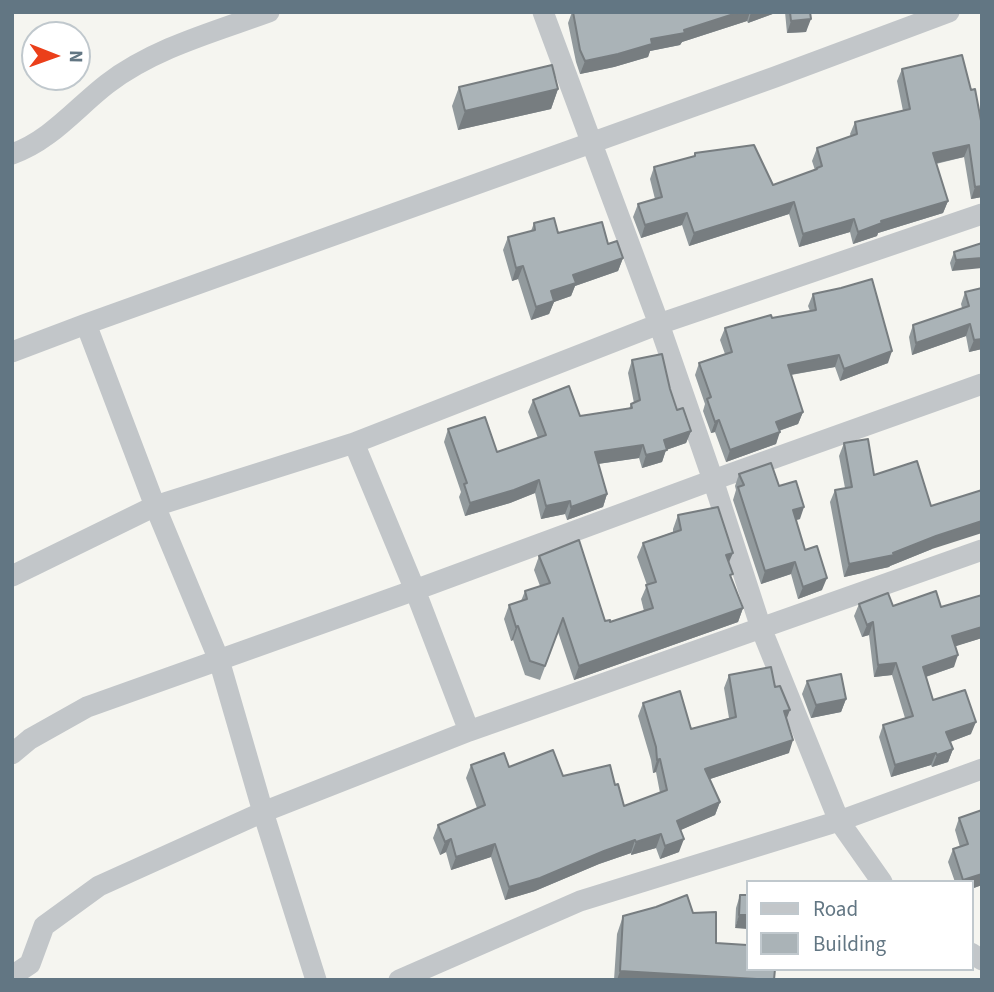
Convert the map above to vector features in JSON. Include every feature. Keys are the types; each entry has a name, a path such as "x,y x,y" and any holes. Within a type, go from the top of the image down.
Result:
{"street":[{"path":"12,154 25,149 67,120 108,83 142,62 176,45 269,12"},
{"path":"543,12 659,324 761,628 839,821 881,880"},
{"path":"12,352 948,12"},
{"path":"12,576 155,506 354,443 659,324 982,214"},
{"path":"86,324 155,506 219,660 316,980"},
{"path":"12,754 30,739 87,707 982,384"},
{"path":"354,443 415,590 469,731"},
{"path":"12,976 30,964 44,926 99,886 263,812 469,731 982,550"},
{"path":"399,980 580,901 839,821 982,769"}],"building":[{"path":"573,12 740,12 684,30 685,33 651,39 652,44 585,61 580,50"},
{"path":"790,12 810,12 811,19 791,21"},
{"path":"962,55 971,90 975,89 982,126 982,186 975,187 969,145 933,153 948,201 881,221 882,223 858,232 854,219 803,234 794,202 694,233 687,213 645,225 638,204 662,197 654,167 695,156 695,153 754,145 773,185 817,169 822,166 817,148 857,134 855,122 910,109 902,69"},
{"path":"552,65 558,89 465,111 459,87"},
{"path":"554,218 558,233 602,222 608,244 617,241 623,258 573,275 576,283 551,291 554,301 536,307 523,266 516,268 508,237 535,230 534,223"},
{"path":"982,243 982,258 956,260 954,252"},
{"path":"872,279 892,351 844,369 839,355 788,365 803,412 776,422 780,432 730,450 719,420 715,422 707,399 711,397 699,363 732,352 725,328 771,315 772,318 816,310 813,294"},
{"path":"982,288 982,339 974,340 970,324 916,343 913,325 969,306 965,292"},
{"path":"662,354 677,410 683,408 691,431 664,440 667,450 646,455 643,445 595,452 607,494 571,507 570,501 546,506 539,480 470,503 464,484 467,483 448,429 485,417 497,452 546,435 533,400 569,386 580,416 632,408 631,404 640,400 632,360"},
{"path":"868,439 874,475 917,461 931,506 982,490 982,521 936,536 893,553 894,555 849,564 835,490 852,487 844,443"},
{"path":"771,463 779,486 796,481 804,507 793,510 805,550 817,546 827,578 803,587 795,562 765,571 738,487 744,485 739,474"},
{"path":"718,507 733,553 726,555 733,574 730,575 743,608 579,666 563,618 545,666 530,661 509,605 527,599 525,591 550,583 539,556 579,540 605,621 610,622 653,608 646,585 656,582 643,543 681,530 678,515"},
{"path":"936,591 941,607 982,595 982,627 952,636 958,655 923,667 933,700 965,690 976,722 946,732 953,749 895,765 883,725 913,716 896,663 878,665 873,622 867,625 859,604 888,593 893,606"},
{"path":"771,667 775,687 780,686 790,710 784,711 793,740 705,769 720,802 677,821 684,839 665,846 661,834 636,842 635,840 540,878 509,887 495,844 456,857 451,839 445,842 438,825 485,805 471,765 504,753 509,767 553,750 563,776 610,765 624,806 667,790 643,703 680,691 691,729 736,717 729,675"},
{"path":"841,674 846,699 816,705 807,681"},
{"path":"982,810 982,874 963,880 953,849 968,844 959,818"},
{"path":"687,895 693,913 716,912 716,943 746,945 746,971 775,971 774,980 620,971 623,916"},
{"path":"740,895 746,895 746,915 739,915"}]}
